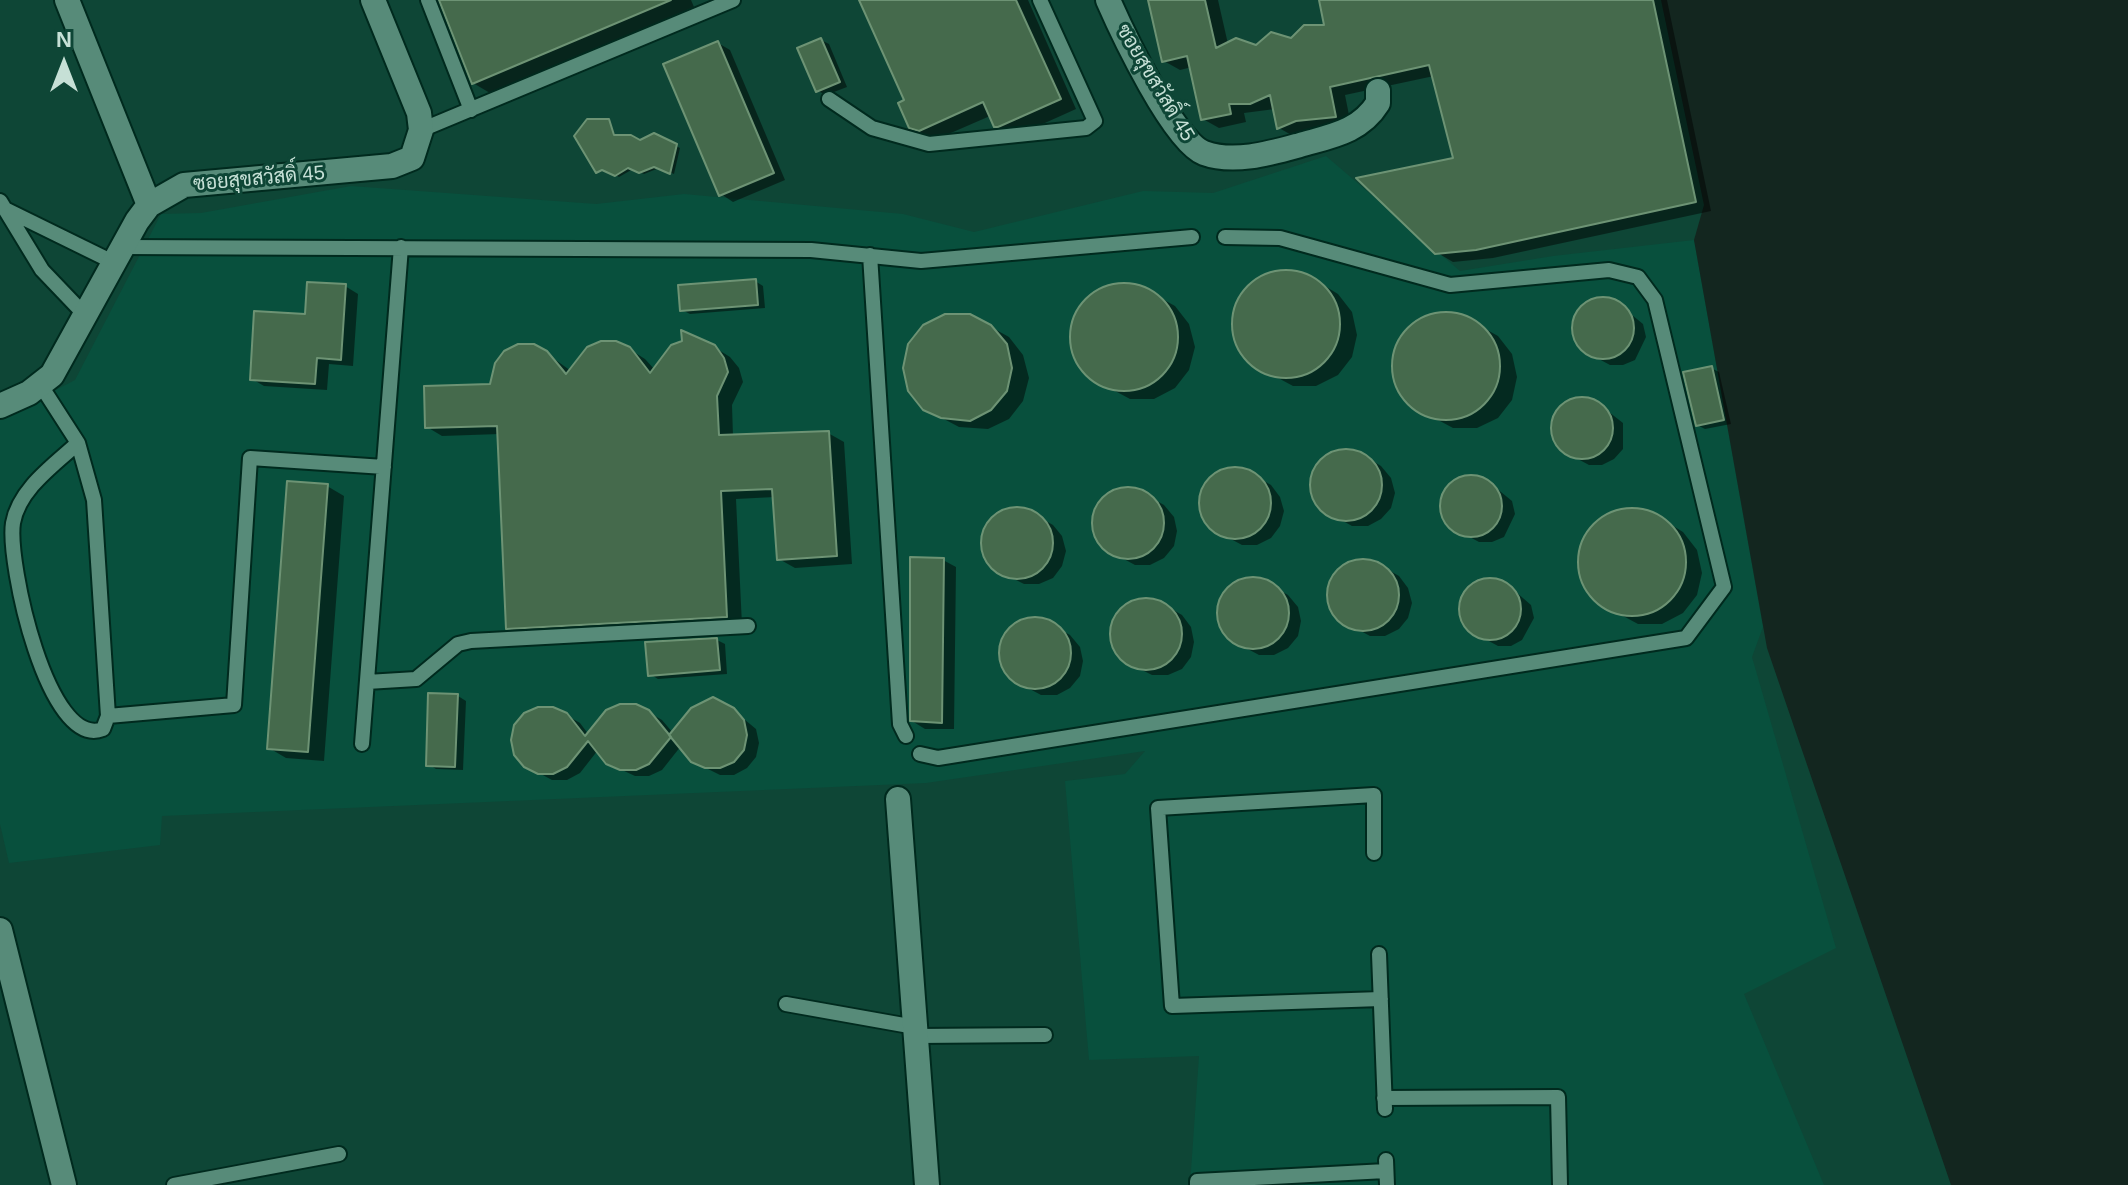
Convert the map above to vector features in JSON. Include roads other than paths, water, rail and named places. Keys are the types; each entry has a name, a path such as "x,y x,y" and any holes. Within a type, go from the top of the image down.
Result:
{"street":[{"path":"67,0 149,205"},
{"path":"373,0 419,113 421,130"},
{"name":"ซอยสุขสวัสดิ์ 45","path":"1108,0 1127,44 1161,102 1190,146 1204,153 1231,158 1254,155 1356,128 1378,103 1378,91"},
{"name":"ซอยสุขสวัสดิ์ 45","path":"0,406 40,384 63,357 149,205 184,185 392,166 412,158 421,130"},
{"path":"898,799 927,1185"},
{"path":"0,930 64,1185"}],"lane":[{"path":"428,0 471,110"},
{"path":"692,0 698,14"},
{"path":"421,130 733,0"},
{"path":"829,99 872,128 929,144 1086,128 1095,121 1040,0"},
{"path":"3,206 119,255 401,247 811,250 921,261 1192,237"},
{"path":"3,206 42,270 85,315"},
{"path":"920,754 938,758 1686,638 1724,587 1655,300 1638,277 1609,270 1450,285 1280,238 1225,237"},
{"path":"362,744 401,247"},
{"path":"870,255 900,724 906,736"},
{"path":"40,384 78,443 94,500 108,716 103,729 95,733 83,731 69,720 53,694 36,654 11,545 14,519 29,489 78,443"},
{"path":"108,716 234,705 250,458 384,467"},
{"path":"367,682 416,679 458,644 471,641 748,626"},
{"path":"1374,853 1374,795 1158,808 1172,1006 1381,999"},
{"path":"1379,954 1384,1103 1558,1097 1560,1185"},
{"path":"786,1004 915,1031 1045,1035"},
{"path":"174,1185 339,1154"},
{"path":"1197,1185 1197,1181 1386,1172"}]}
